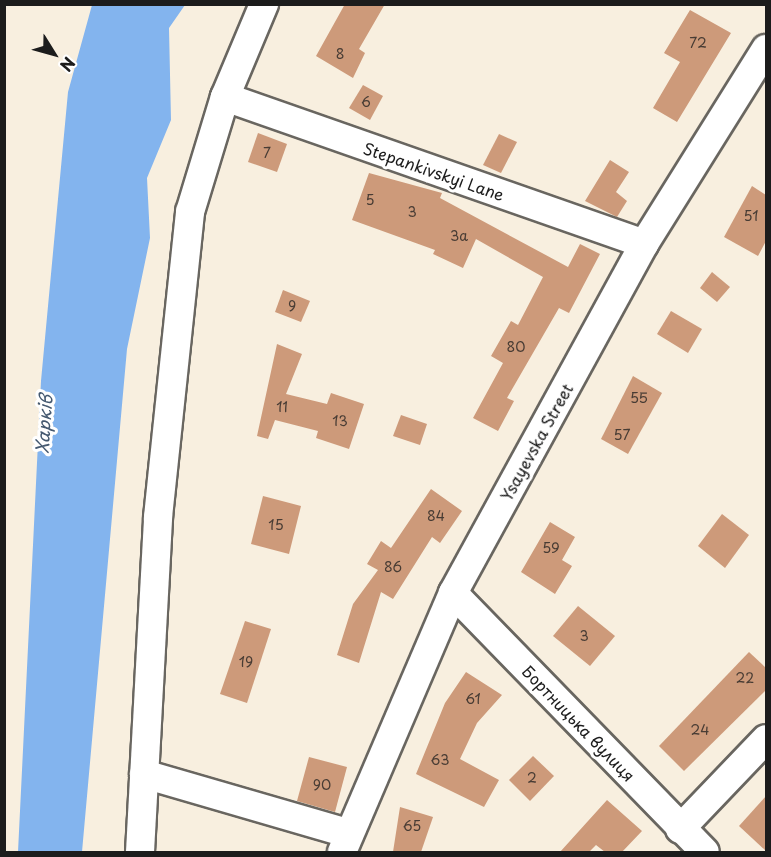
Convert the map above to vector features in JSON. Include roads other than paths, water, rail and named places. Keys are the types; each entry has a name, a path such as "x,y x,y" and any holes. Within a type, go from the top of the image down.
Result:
{"street":[{"path":"140,852 158,517 190,212 225,97 264,4"},
{"name":"Ysayevska Street","path":"344,843 453,593 644,244 766,49"},
{"name":"Stepankivskyi Lane","path":"225,97 644,244"},
{"name":"Бортницька вулиця","path":"453,593 680,829 705,852"},
{"path":"680,829 766,739"},
{"path":"144,774 344,843"}],"water":[{"name":"Харків","path":"92,5 185,5 169,28 171,120 147,178 150,238 127,349 82,852 18,852 41,381 68,92"}]}
